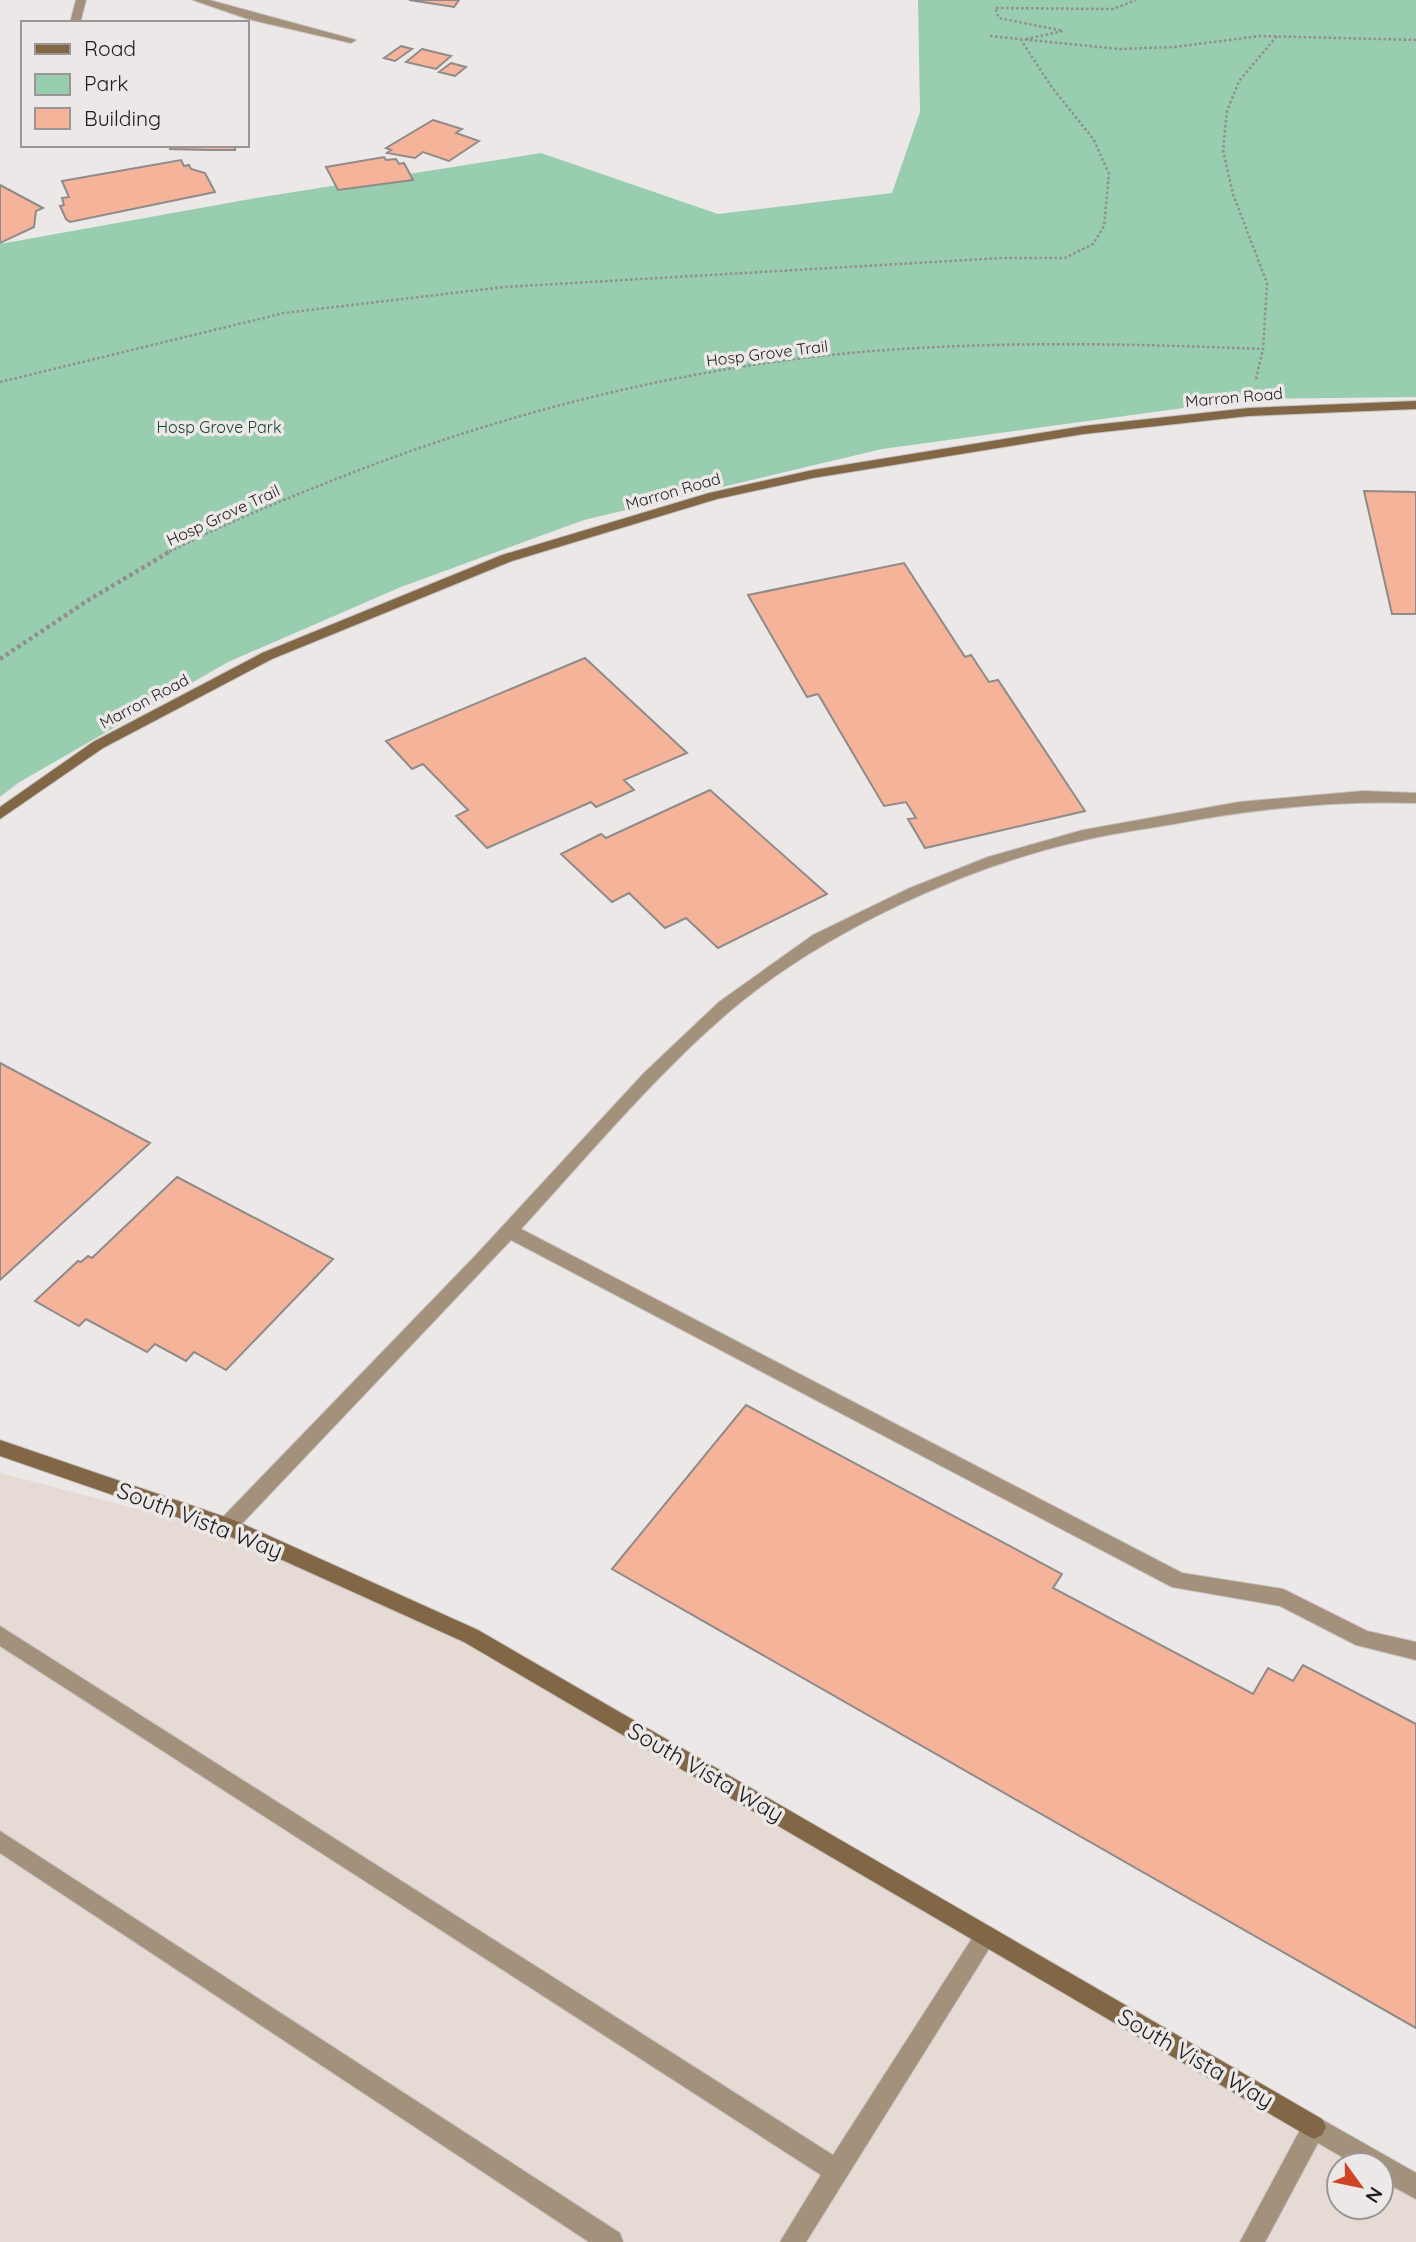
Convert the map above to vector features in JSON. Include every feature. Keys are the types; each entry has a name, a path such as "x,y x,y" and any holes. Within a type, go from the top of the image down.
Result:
{"main road":[{"name":"Marron Road","path":"0,814 98,745 267,656 507,558 714,496 813,474 1084,430 1249,412 1416,405"},
{"name":"South Vista Way","path":"0,1448 227,1526 471,1636 1314,2127"}],"street":[{"path":"75,21 80,0"},
{"path":"198,0 252,17 351,40"},
{"path":"227,1526 509,1231 650,1077 725,1006 819,939 916,892 994,860 1083,835 1239,807 1363,796 1416,797"},
{"path":"509,1231 1179,1581 1283,1598 1363,1639 1416,1651"},
{"path":"0,1635 837,2171"},
{"path":"0,1841 611,2242"},
{"path":"792,2242 986,1936"},
{"path":"1252,2242 1314,2127"},
{"name":"South Vista Way","path":"1314,2127 1355,2151"},
{"name":"South Vista Way","path":"1395,2175 1416,2187"}],"path":[{"path":"1021,40 1062,31 999,18 995,8 1113,9 1136,0"},
{"path":"990,36 1139,50 1187,46 1231,38 1277,36 1326,40 1416,40"},
{"name":"Hosp Grove Trail","path":"0,659 141,567 239,519 382,459 460,431 572,401 703,373 791,360 914,350 1023,344 1122,343 1263,349 1267,283 1233,194 1223,150 1227,111 1239,81 1277,36"},
{"path":"0,382 284,313 427,295 518,286 1002,258 1065,258 1093,244 1104,226 1109,174 1094,140 1051,86 1021,40"}],"shaded area":[{"path":"0,1473 180,1520 227,1526 473,1636 1355,2151 1325,2151 1325,2221 1395,2221 1395,2176 1416,2190 1416,2242 0,2242"}],"green space":[{"name":"Hosp Grove Park","path":"918,0 1416,0 1416,397 1250,399 882,449 584,520 401,587 228,662 18,783 0,797 0,244 256,198 541,153 718,214 892,193 920,112"}],"building":[{"path":"409,0 459,0 454,7"},
{"path":"401,46 412,49 395,61 384,58"},
{"path":"422,49 451,56 436,69 406,62"},
{"path":"451,63 466,67 455,76 439,72"},
{"path":"433,120 462,129 456,133 479,141 449,161 423,152 415,158 387,153 391,150 386,148"},
{"path":"170,147 236,147 235,150"},
{"path":"384,157 386,160 396,159 399,164 404,163 413,180 338,190 326,167"},
{"path":"181,160 184,166 189,165 191,169 205,173 215,192 70,222 60,206 64,205 62,198 69,197 62,181"},
{"path":"0,185 43,208 36,211 34,227 0,243"},
{"path":"1364,491 1416,492 1416,614 1392,614"},
{"path":"904,563 965,657 971,655 989,682 998,680 1085,811 925,848 908,819 916,818 906,802 884,806 818,694 807,697 748,595"},
{"path":"585,658 687,753 624,780 634,790 596,807 591,802 487,848 456,816 468,810 423,764 412,769 386,741"},
{"path":"710,790 827,894 718,948 686,918 665,928 629,893 612,902 561,854 601,834 606,838"},
{"path":"0,1063 150,1143 0,1280"},
{"path":"177,1177 333,1259 226,1370 194,1352 186,1361 155,1344 147,1352 86,1319 79,1326 35,1301 78,1261 81,1262 88,1256 92,1258"},
{"path":"746,1405 1062,1574 1053,1588 1253,1694 1268,1668 1293,1681 1303,1665 1416,1724 1416,2028 612,1569"}]}
